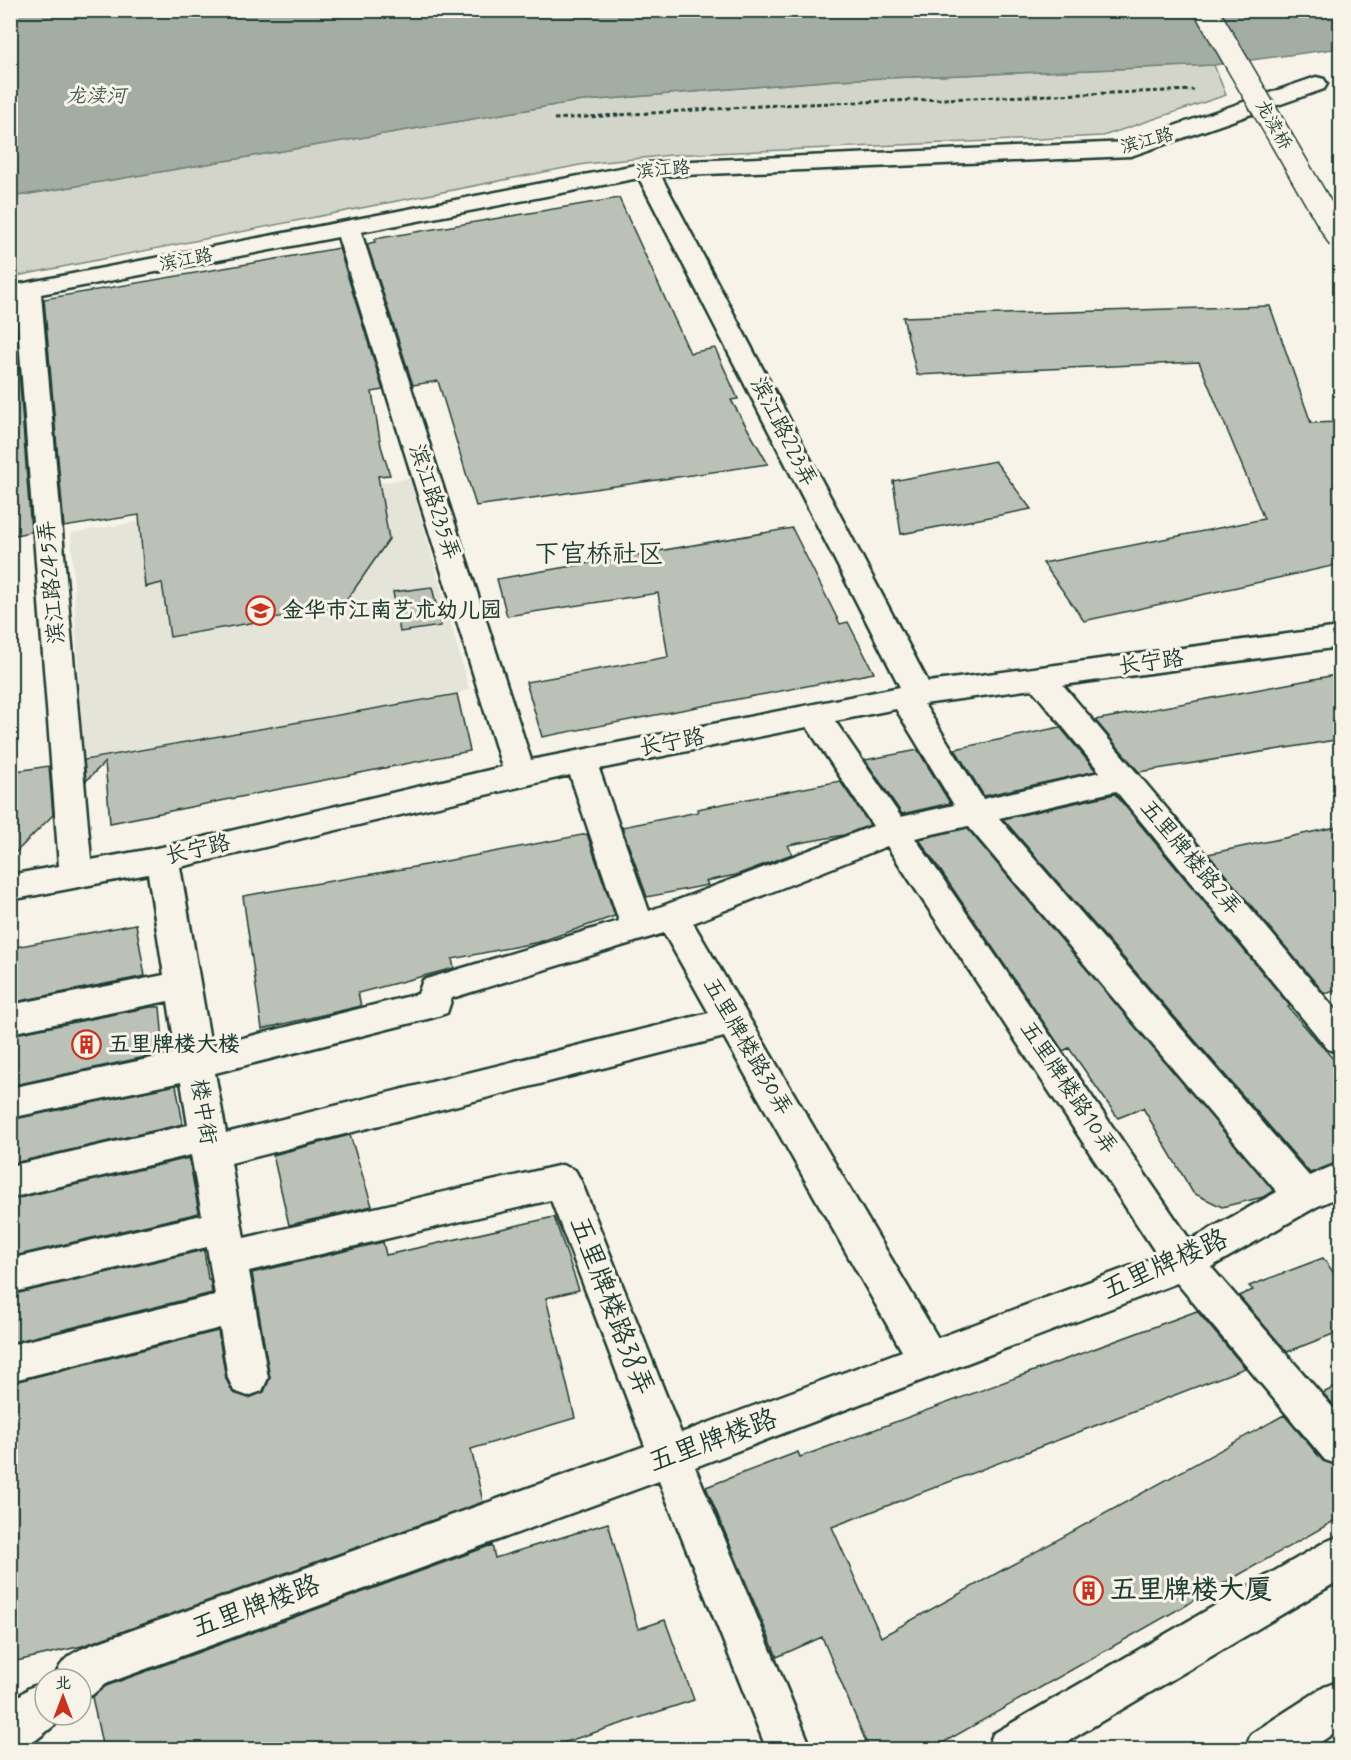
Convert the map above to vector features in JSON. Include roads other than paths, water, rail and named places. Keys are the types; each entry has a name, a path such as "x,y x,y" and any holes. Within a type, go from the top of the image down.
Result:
{"street":[{"name":"龙渎桥","path":"1206,10 1341,240"},
{"name":"滨江路","path":"20,291 646,170 1131,150 1316,84"},
{"name":"滨江路223弄","path":"646,170 912,696 975,812 1303,1196"},
{"name":"滨江路235弄","path":"348,229 520,774"},
{"name":"滨江路245弄","path":"20,291 76,874"},
{"name":"长宁路","path":"10,888 162,859 520,774 814,714 912,696 1341,637"},
{"name":"五里牌楼路2弄","path":"1040,678 1341,1039"},
{"name":"五里牌楼路10弄","path":"814,714 1073,1095 1184,1263 1341,1446"},
{"path":"581,762 638,928"},
{"path":"10,1103 195,1064 435,1004 435,990 638,928 893,831 1124,778"},
{"name":"楼中街","path":"162,859 248,1378"},
{"name":"五里牌楼路30弄","path":"672,916 929,1359"},
{"path":"10,1019 182,985"},
{"path":"10,1182 208,1144 732,1021"},
{"name":"五里牌楼路","path":"91,1667 670,1457 1184,1263 1303,1196 1341,1179"},
{"name":"五里牌楼路38弄","path":"224,1243 562,1181 670,1457 790,1749"},
{"path":"10,1276 224,1243"},
{"path":"10,1364 235,1307"},
{"path":"1010,1749 1341,1557"},
{"path":"1267,1749 1341,1702"},
{"path":"10,1732 33,1714"}],"water":[{"name":"龙渎河","path":"11,11 1340,11 1340,48 1214,65 836,80 573,102 11,197"}],"place":[{"name":"金华市江南艺术幼儿园","path":"261,611"},
{"name":"五里牌楼大楼","path":"87,1045"},
{"name":"五里牌楼大厦","path":"1089,1590"}],"district":[{"name":"下官桥社区","path":"599,555"}]}
